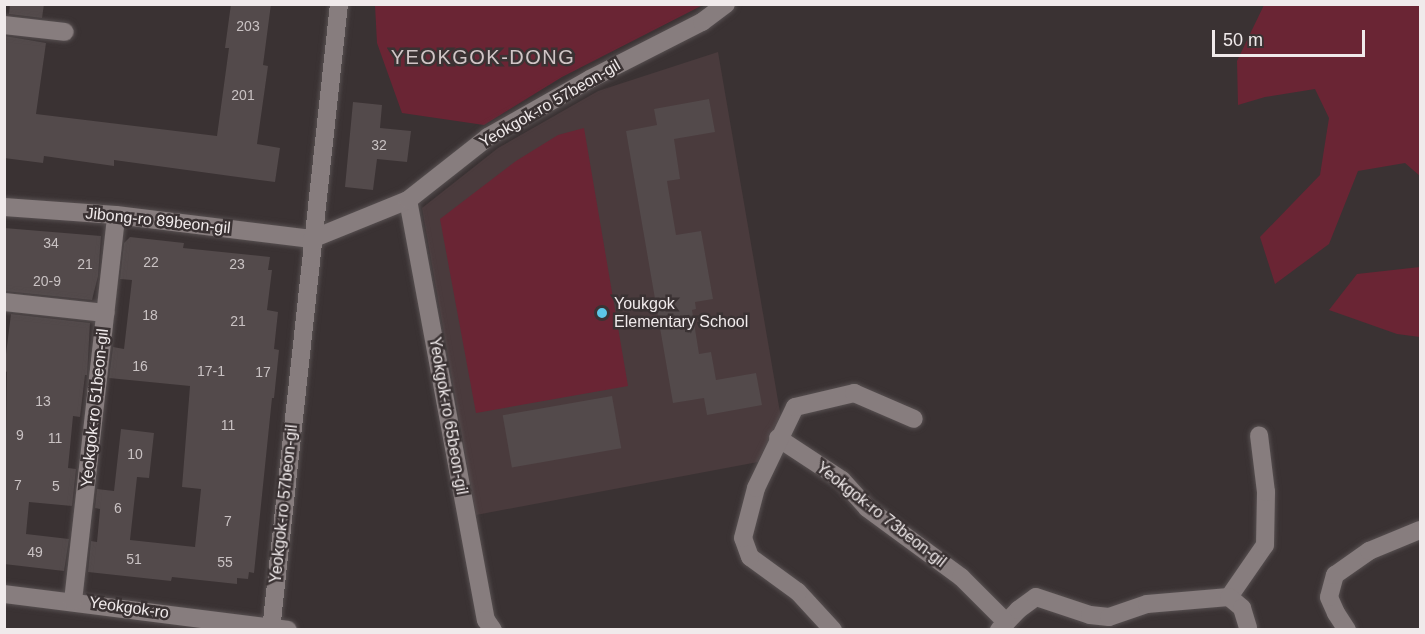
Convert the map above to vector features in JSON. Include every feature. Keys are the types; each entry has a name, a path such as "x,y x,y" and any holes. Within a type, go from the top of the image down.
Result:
{"street":[{"name":"Yeokgok-ro 57beon-gil","path":"276,629 312,238 339,4"},
{"name":"Yeokgok-ro 57beon-gil","path":"312,238 408,200 488,137 590,79 702,22 726,4"},
{"path":"4,25 65,32"},
{"name":"Yeokgok-ro 65beon-gil","path":"408,200 486,620 493,630"},
{"name":"Jibong-ro 89beon-gil","path":"4,207 116,215 312,238"},
{"name":"Yeokgok-ro 51beon-gil","path":"74,601 116,215"},
{"path":"4,302 105,313"},
{"path":"833,630 798,592 750,557 743,538 756,488 778,438 795,407 854,393 914,419"},
{"path":"1248,628 1242,608 1229,597 1265,545 1266,492 1259,435"},
{"name":"Yeokgok-ro 73beon-gil","path":"778,438 842,480 867,508 960,577 1003,626 1036,597 1090,615 1109,617 1146,604 1229,597"},
{"path":"1347,630 1329,597 1335,575 1369,551 1420,530"},
{"name":"Yeokgok-ro","path":"4,594 74,601 276,629"}],"shaded area":[{"path":"375,4 703,5 562,77 484,125 402,113 377,43"},
{"path":"1264,5 1420,5 1420,176 1405,163 1358,171 1329,244 1275,284 1260,237 1320,175 1329,118 1315,89 1265,97 1238,105 1237,61"},
{"name":"Youkgok Elementary School","path":"718,52 781,418 758,462 476,515 422,208 498,148 598,91"},
{"path":"584,128 628,386 476,413 440,219 516,161 558,135"},
{"path":"1420,267 1420,337 1397,334 1329,310 1357,274"}],"building":[{"path":"10,4 44,4 42,18 9,14"},
{"path":"231,4 271,4 263,65 268,66 257,144 280,148 275,182 114,160 114,166 44,156 43,163 4,158 5,36 46,43 36,114 217,136 229,48 225,48"},
{"path":"709,99 715,132 674,139 680,179 667,181 676,235 701,231 713,299 695,302 696,309 692,310 699,354 711,352 716,380 756,373 762,405 707,415 704,398 673,403 626,131 657,125 654,109"},
{"path":"353,102 382,105 380,128 411,131 407,162 377,159 373,190 345,187"},
{"path":"4,228 101,236 98,276 92,300 4,291"},
{"path":"130,237 184,243 183,248 270,257 268,270 272,270 267,310 278,312 274,349 279,350 254,573 249,572 248,579 237,578 237,584 172,577 171,581 88,572 91,541 97,542 100,509 95,508 97,489 114,491 121,429 154,433 149,478 137,477 130,540 195,547 201,489 182,487 190,386 109,378 113,347 124,349 132,280 120,279 124,243"},
{"path":"11,314 90,323 87,375 85,375 80,417 73,416 68,468 76,469 72,506 29,502 26,534 69,539 64,571 4,564 7,372 4,370"},
{"path":"612,396 621,448 512,467 503,415"}],"place":[{"name":"Youkgok Elementary School","path":"602,313"}],"district":[{"name":"YEOKGOK-DONG","path":"483,57"}]}
